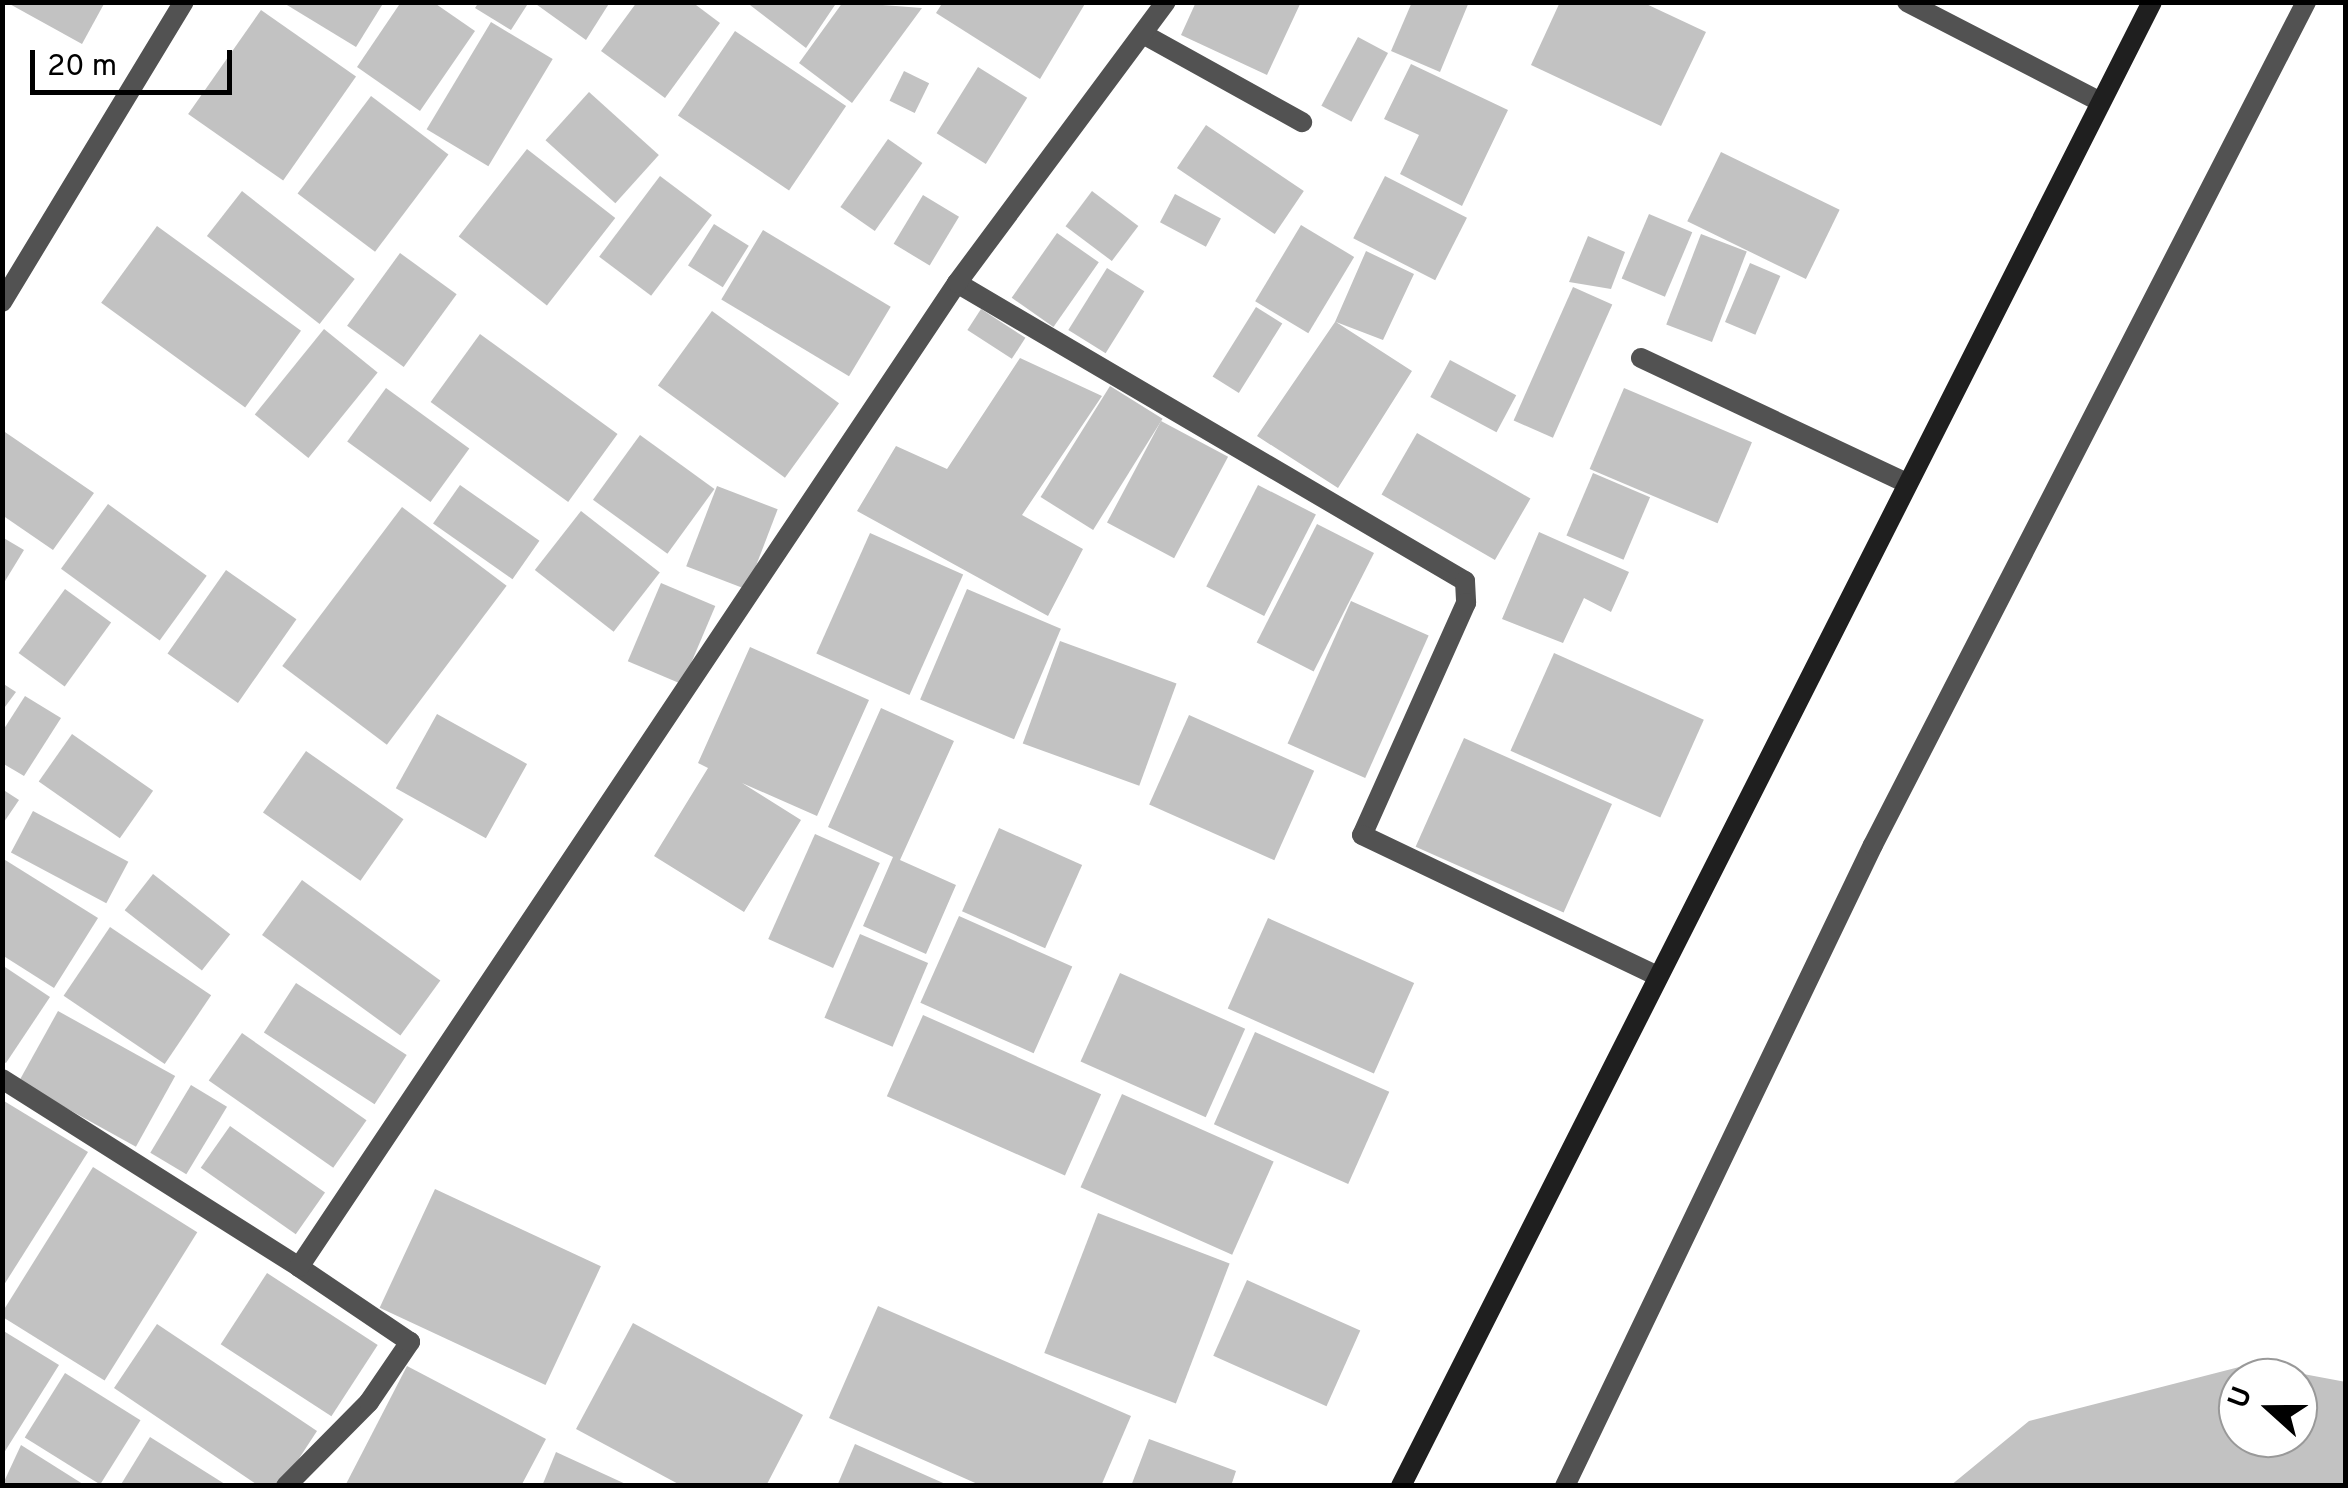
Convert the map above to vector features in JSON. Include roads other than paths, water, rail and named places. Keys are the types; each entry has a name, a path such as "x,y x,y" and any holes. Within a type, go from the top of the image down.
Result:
{"street":[{"path":"2,302 184,2"},
{"path":"299,1267 957,282 1166,2"},
{"path":"1907,2 2099,101"},
{"path":"1402,1486 1905,482 2152,2"},
{"path":"1565,1486 1873,845 2306,2"},
{"path":"1143,34 1302,122"},
{"path":"957,282 1465,581 1466,603 1362,835 1658,976"},
{"path":"1641,358 1905,482"},
{"path":"2,1079 410,1342 369,1402 286,1486"}]}
